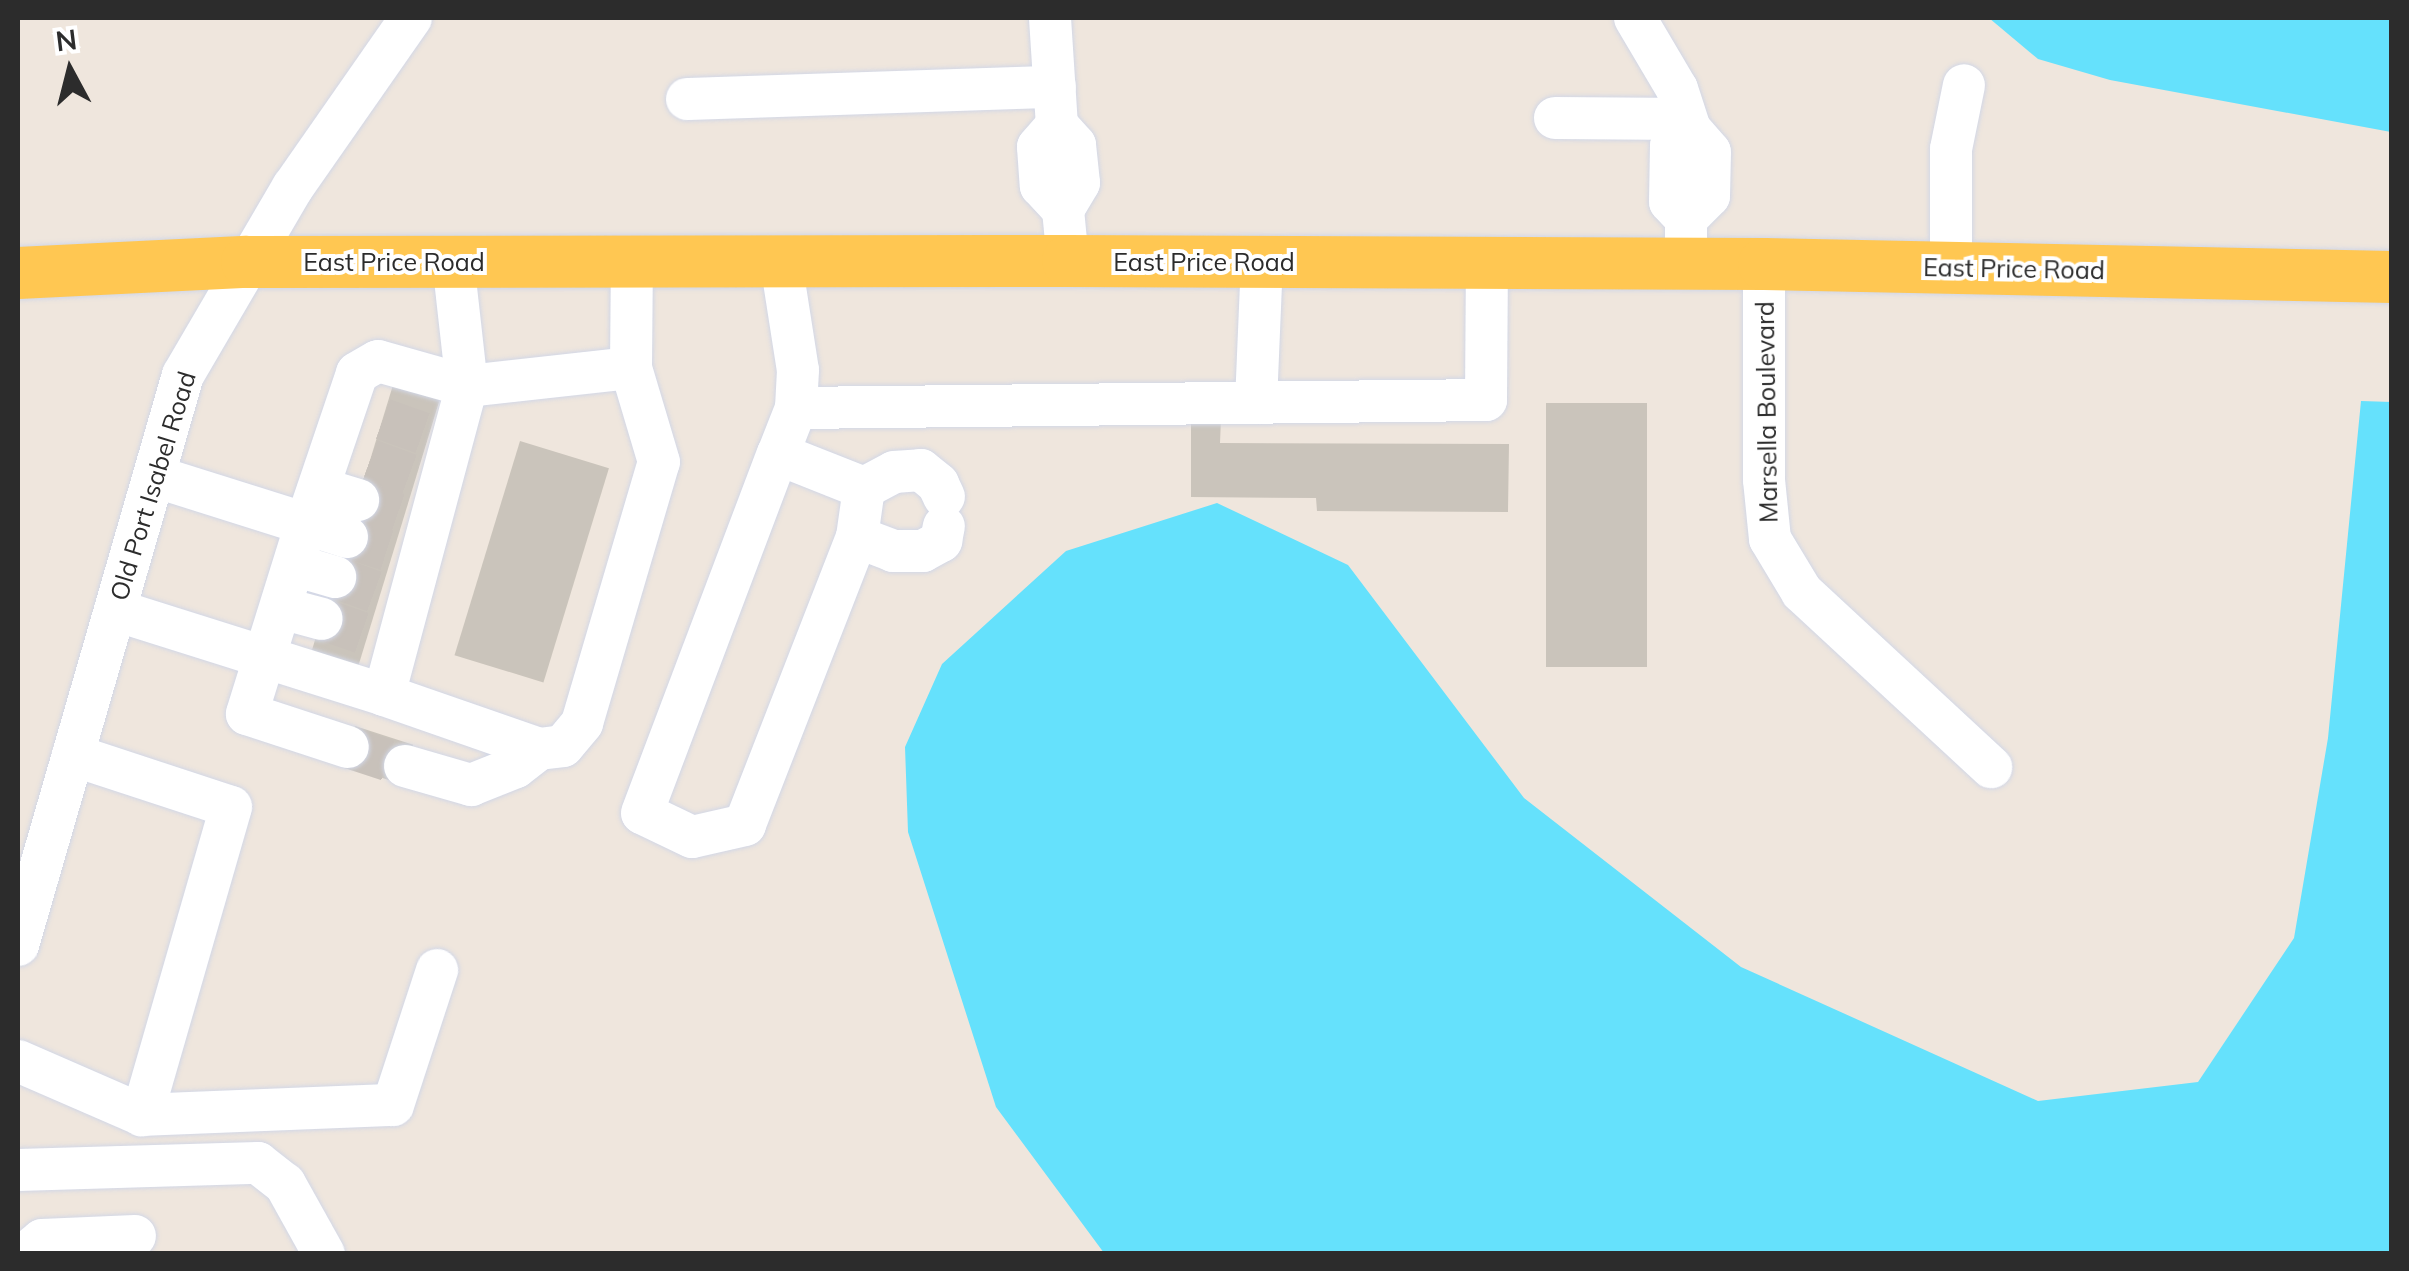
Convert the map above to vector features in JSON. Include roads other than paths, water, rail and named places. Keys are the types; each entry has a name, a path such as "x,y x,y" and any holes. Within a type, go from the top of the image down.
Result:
{"main road":[{"name":"East Price Road","path":"18,273 247,262 782,262 1066,236 1262,262 1487,264 1686,242 1764,264 2392,277"}],"street":[{"path":"1050,18 1056,106 1038,148 1042,186 1066,236"},
{"path":"1635,18 1677,88 1688,124 1710,152 1708,196 1686,242"},
{"name":"Old Port Isabel Road","path":"18,945 183,375 293,187 405,20"},
{"path":"1951,268 1952,149 1964,85"},
{"path":"687,99 1056,106"},
{"path":"1554,118 1688,124"},
{"path":"384,695 383,639 440,438 466,386 453,262"},
{"path":"115,610 384,695 539,749 563,746 582,723 659,462 631,368 632,262"},
{"path":"782,262 798,370 796,408 642,814 692,837 745,825 857,536 864,488"},
{"path":"1256,404 1262,262"},
{"path":"796,408 1486,400 1487,264"},
{"name":"Marsella Boulevard","path":"1764,264 1764,480 1770,539 1802,592 1991,768"},
{"path":"348,748 247,714 294,565 333,512 364,413 357,373 378,361 466,386 631,368"},
{"path":"778,454 864,488 894,472 921,470 938,484 944,511 940,541 923,551 893,551 857,536"},
{"path":"154,476 333,512"},
{"path":"294,565 335,577"},
{"path":"281,608 322,619"},
{"path":"405,766 471,785 516,767 539,749"},
{"path":"73,754 231,808 142,1115"},
{"path":"18,1061 142,1115 393,1105 438,970"},
{"path":"18,1170 258,1164 285,1184 324,1254"},
{"path":"25,1254 42,1240 135,1244 132,1167"}],"water":[{"path":"1989,18 2391,18 2391,132 2110,80 2038,59"},
{"path":"2361,401 2392,402 2391,1253 1104,1253 996,1107 908,832 905,747 942,664 1066,551 1217,503 1348,565 1524,798 1741,967 2038,1101 2198,1082 2294,938 2328,738"}],"tunnel":[{"path":"383,419 428,435"},
{"path":"370,460 416,477"},
{"path":"358,500 404,516"},
{"path":"347,537 393,552"},
{"path":"335,577 381,594"},
{"path":"322,619 368,635"},
{"path":"348,747 405,766"}]}
